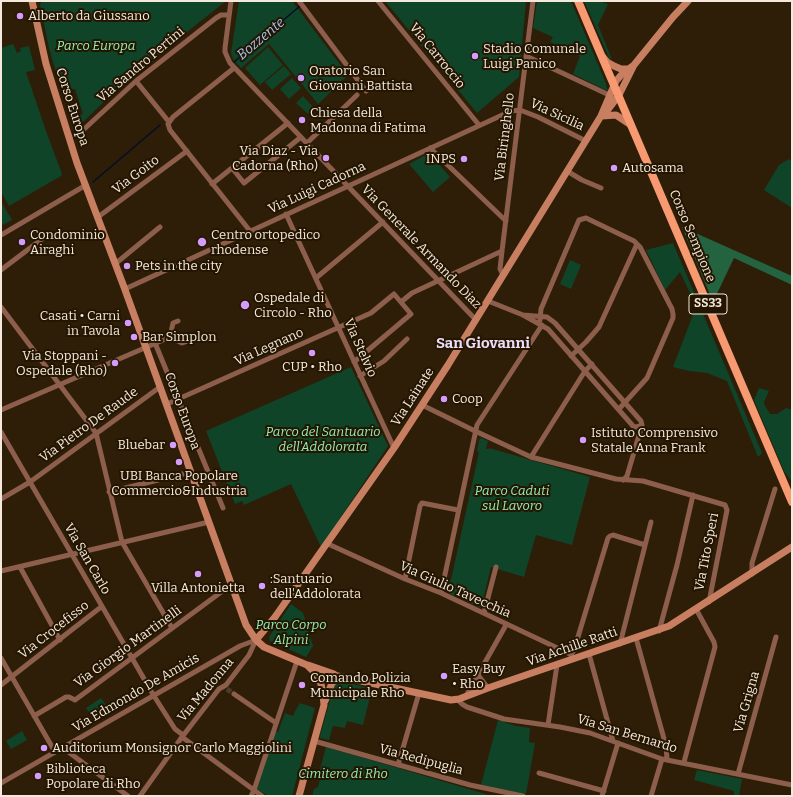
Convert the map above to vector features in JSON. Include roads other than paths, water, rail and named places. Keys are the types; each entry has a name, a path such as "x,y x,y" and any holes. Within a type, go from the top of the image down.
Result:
{"main road":[{"name":"Corso Sempione","path":"578,1 792,502"}],"street":[{"name":"Corso Europa","path":"32,1 46,64 69,137 246,625 256,640 272,651 307,665 316,674 320,682 324,694 324,705 299,796"},
{"name":"Via Generale Armando Diaz","path":"231,1 225,52 230,63 476,320"},
{"path":"299,1 366,91"},
{"name":"Via Carroccio","path":"378,1 479,125"},
{"name":"Via Biringhello","path":"503,275 500,269 502,251 534,1"},
{"name":"Via Lainate","path":"256,640 275,617 394,448 422,405 586,141 601,116 619,77 631,67 688,1"},
{"name":"Via Sandro Pertini","path":"69,137 80,133 136,81 216,18 221,15 229,15"},
{"path":"602,55 607,62 621,69 631,67"},
{"path":"526,56 607,94 610,97"},
{"name":"Via Lainate","path":"601,116 619,95 631,67"},
{"path":"169,122 234,68"},
{"path":"136,81 169,122 168,126 170,130 250,231"},
{"path":"307,143 357,95"},
{"name":"Via Luigi Cadorna","path":"125,290 479,125 511,111 520,110"},
{"name":"Via Sicilia","path":"520,110 538,116 586,141"},
{"path":"601,116 616,115 631,125"},
{"path":"212,184 288,124"},
{"path":"232,168 244,183 301,137"},
{"path":"430,148 506,221"},
{"name":"Via Goito","path":"98,217 186,151"},
{"path":"566,171 601,188"},
{"path":"1,235 86,185"},
{"name":"Via Stelvio","path":"286,214 394,448"},
{"path":"541,325 541,309 580,220 586,218 637,244 644,254 673,314 673,318 646,378 626,403 618,410"},
{"path":"316,278 383,222"},
{"path":"115,264 160,226"},
{"path":"1,270 46,236"},
{"path":"572,356 599,327 637,244"},
{"path":"401,302 412,293 502,251"},
{"name":"Via Legnano","path":"167,404 371,313 394,294 411,314 354,362"},
{"path":"488,300 523,315 548,329 618,410 634,426 636,427 642,425"},
{"path":"1,307 96,433 122,542 172,628"},
{"path":"523,315 547,317 555,323 641,420 642,425 628,476 623,480"},
{"path":"441,593 477,425 541,325 543,319 547,317"},
{"path":"170,337 173,323 178,320"},
{"path":"1,410 170,337"},
{"path":"170,337 182,344 188,341"},
{"path":"360,376 384,361 407,339"},
{"path":"155,343 223,508"},
{"path":"531,457 585,371 592,364"},
{"name":"Via Pietro De Raude","path":"1,499 30,482 160,387"},
{"path":"422,405 475,432 531,457 623,480 643,481 693,495 677,565 659,631"},
{"name":"Via San Carlo","path":"1,432 154,696 175,729 182,736 262,796"},
{"path":"109,492 191,472"},
{"path":"784,483 792,493"},
{"path":"752,574 752,563 775,489"},
{"name":"Via Tito Speri","path":"693,495 727,506 709,602"},
{"path":"405,579 420,506 422,503 458,510"},
{"path":"1,571 209,522"},
{"path":"620,644 651,522"},
{"path":"572,657 608,538 613,535 645,545"},
{"name":"Via Giulio Tavecchia","path":"326,543 405,579 441,593 572,657"},
{"name":"Via Achille Ratti","path":"458,700 488,688 557,665 572,657 589,654 659,631 709,602 792,547"},
{"path":"20,567 60,640"},
{"path":"484,613 496,567"},
{"name":"Via Giorgio Martinelli","path":"34,716 66,697 75,700 232,584"},
{"name":"Via Crocefisso","path":"1,685 102,607"},
{"path":"684,762 715,647 714,642 696,609"},
{"path":"466,696 506,625"},
{"name":"Via Grigna","path":"738,774 776,637"},
{"path":"636,638 666,746 664,759 651,796"},
{"name":"Via Edmondo De Amicis","path":"1,783 240,646 256,640"},
{"name":"Via Madonna","path":"140,796 182,736 219,689 225,687 251,652 256,640"},
{"path":"240,646 245,650 247,657"},
{"path":"540,773 603,794 616,742 589,654"},
{"path":"1,658 55,752"},
{"path":"251,796 297,661"},
{"path":"307,665 340,677 451,700 458,700"},
{"path":"548,725 557,665"},
{"path":"478,675 488,688"},
{"path":"320,682 326,682 340,677"},
{"path":"324,705 332,682 340,677"},
{"path":"398,765 419,693"},
{"path":"234,694 276,723"},
{"name":"Via San Bernardo","path":"458,700 466,707 504,719 590,733 664,759 792,785"},
{"name":"Via Redipuglia","path":"314,741 470,785 523,796"},
{"path":"63,748 128,796"}],"waterway":[{"name":"Bozzente","path":"234,62 300,6"},
{"name":"Bozzente","path":"93,182 160,125"}],"tunnel":[{"path":"227,689 234,694"}],"place":[{"name":"Alberto da Giussano","path":"20,16"},
{"name":"Stadio Comunale Luigi Panico","path":"475,56"},
{"name":"Oratorio San Giovanni Battista","path":"301,78"},
{"name":"Chiesa della Madonna di Fatima","path":"302,120"},
{"name":"Via Diaz - Via Cadorna (Rho)","path":"326,158"},
{"name":"INPS","path":"464,159"},
{"name":"Autosama","path":"614,168"},
{"name":"Condominio Airaghi","path":"22,242"},
{"name":"Centro ortopedico rhodense","path":"202,242"},
{"name":"Pets in the city","path":"127,266"},
{"name":"Ospedale di Circolo - Rho","path":"245,305"},
{"name":"Casati • Carni in Tavola","path":"128,323"},
{"name":"Bar Simplon","path":"134,337"},
{"name":"CUP • Rho","path":"312,353"},
{"name":"Via Stoppani - Ospedale (Rho)","path":"115,363"},
{"name":"Coop","path":"444,399"},
{"name":"Istituto Comprensivo Statale Anna Frank","path":"583,440"},
{"name":"Bluebar","path":"173,445"},
{"name":"UBI Banca Popolare Commercio&Industria","path":"179,462"},
{"name":"Villa Antonietta","path":"198,574"},
{"name":":Santuario dell'Addolorata","path":"262,586"},
{"name":"Easy Buy • Rho","path":"444,676"},
{"name":"Comando Polizia Municipale Rho","path":"302,685"},
{"name":"Auditorium Monsignor Carlo Maggiolini","path":"44,748"},
{"name":"Biblioteca Popolare di Rho","path":"38,776"}],"district":[{"name":"San Giovanni","path":"483,344"}],"park label":[{"name":"Parco Europa","path":"96,46"},
{"name":"Parco del Santuario dell'Addolorata","path":"323,440"},
{"name":"Parco Caduti sul Lavoro","path":"512,498"},
{"name":"Parco Corpo Alpini","path":"291,632"},
{"name":"Cimitero di Rho","path":"343,774"}]}
